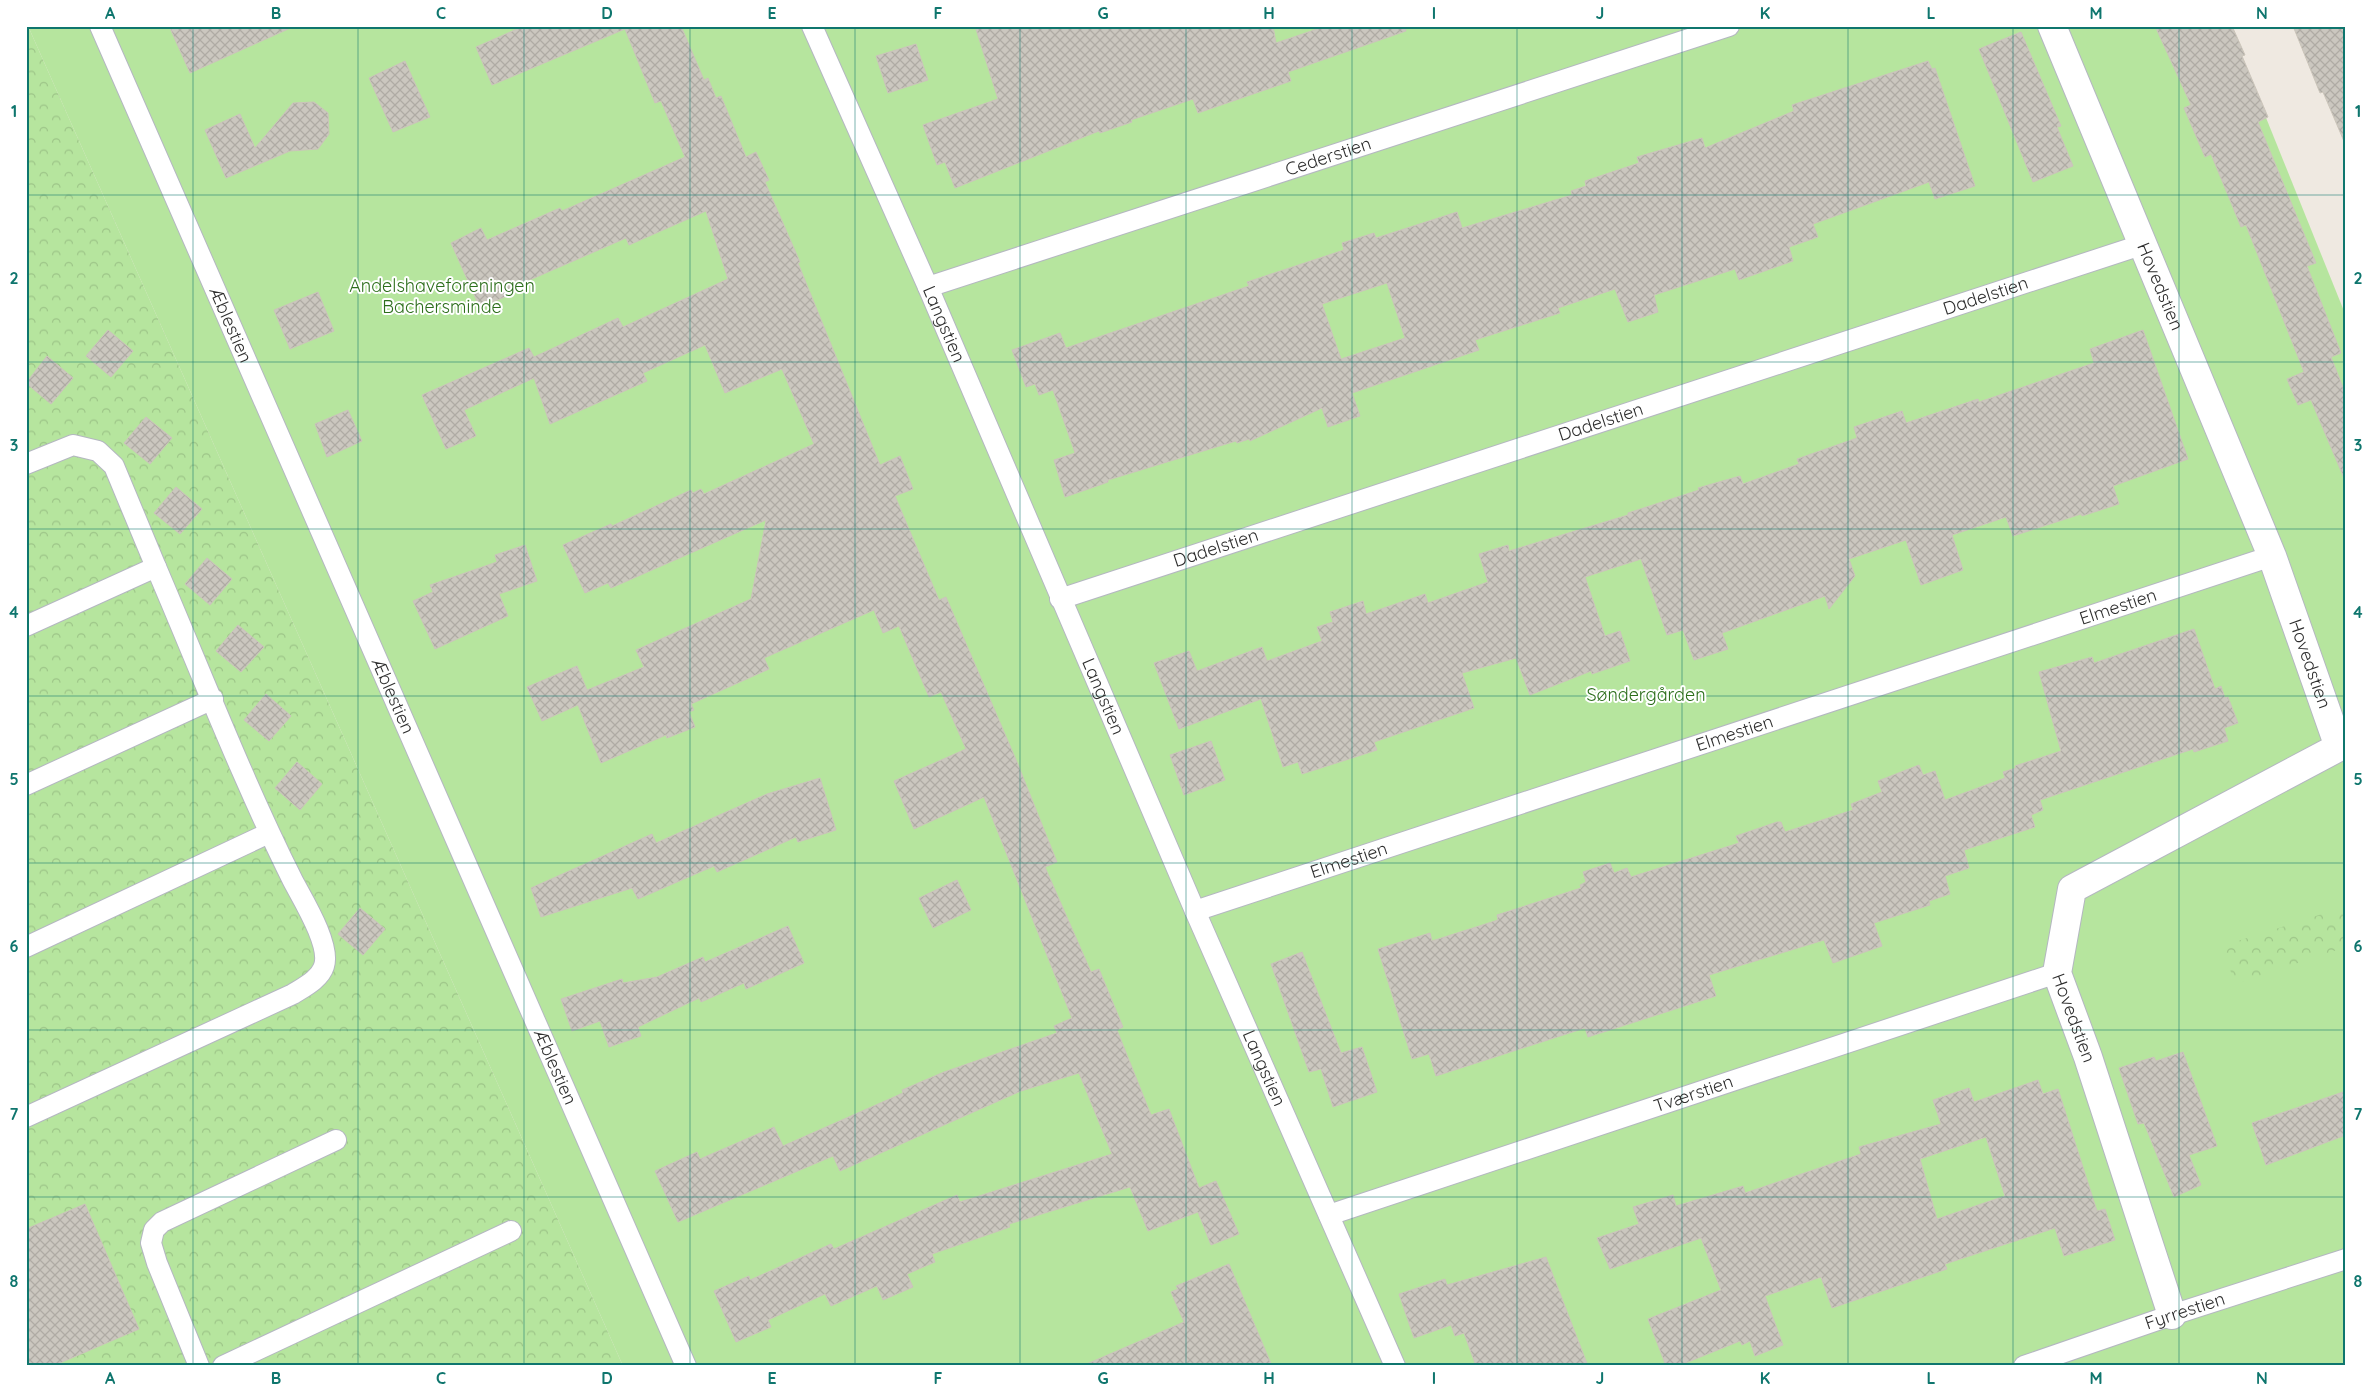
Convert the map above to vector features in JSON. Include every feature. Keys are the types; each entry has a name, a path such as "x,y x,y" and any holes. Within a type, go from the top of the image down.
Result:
{"street":[{"name":"Hovedstien","path":"2052,26 2141,245 2272,556 2342,754 2072,889 2057,972 2088,1057 2172,1314"}],"lane":[{"name":"Æblestien","path":"100,26 686,1366"},
{"name":"Langstien","path":"812,26 928,288 1060,600 1195,911 1395,1366"},
{"name":"Cederstien","path":"928,288 1729,26"},
{"name":"Dadelstien","path":"1060,600 2141,245"},
{"path":"26,464 73,445 98,451 114,466 269,833 318,932 323,949 324,966 311,983 293,994 26,1117"},
{"name":"Elmestien","path":"1195,911 2272,556"},
{"path":"26,626 156,567"},
{"path":"26,785 213,699"},
{"path":"26,947 269,833"},
{"name":"Tværstien","path":"1329,1215 2057,972"},
{"path":"199,1366 157,1263 151,1243 154,1230 162,1222 336,1140"},
{"path":"223,1366 511,1231"},
{"name":"Fyrrestien","path":"2024,1366 2172,1314 2346,1259"}],"green space":[{"path":"26,26 28,26 623,1366 26,1366"},
{"name":"Søndergården","path":"28,26 2229,26 2346,316 2346,1366 623,1366"},
{"path":"2344,907 2346,913 2346,947 2235,984 2222,946"}],"building":[{"path":"169,26 295,26 190,73"},
{"path":"524,26 681,26 704,80 708,78 716,98 721,96 746,157 756,152 769,180 765,182 800,262 798,263 880,465 900,456 913,489 895,496 939,600 946,597 1017,762 1057,862 1045,867 1091,972 1099,969 1123,1027 1117,1030 1151,1115 1169,1109 1199,1188 1216,1181 1239,1234 1211,1245 1198,1212 1148,1231 1130,1187 1009,1224 1010,1227 932,1254 935,1262 907,1274 913,1287 883,1300 877,1286 831,1306 825,1294 768,1320 771,1327 736,1342 714,1291 749,1276 750,1280 831,1244 834,1249 957,1195 960,1202 1112,1154 1079,1073 1021,1091 840,1171 833,1156 678,1222 655,1171 697,1152 700,1159 774,1127 783,1146 903,1093 902,1090 944,1072 1057,1033 1054,1026 1072,1018 984,797 914,829 894,781 966,749 941,692 929,697 899,626 883,633 874,610 764,658 769,669 691,704 694,710 689,712 695,727 667,738 666,735 601,763 578,705 542,721 527,687 577,666 587,690 644,667 636,650 751,599 766,520 611,588 608,583 585,593 563,545 611,524 612,526 691,490 693,493 701,489 704,494 814,444 782,369 725,393 705,345 643,373 647,381 550,424 534,378 464,410 476,436 446,449 422,395 529,348 534,357 618,318 623,327 728,279 706,211 629,245 626,238 509,289 511,294 480,308 451,243 481,228 487,240 560,208 562,211 685,157 661,101 655,103 625,29 492,85 476,47"},
{"path":"975,26 1273,26 1276,43 1326,26 1405,26 1406,31 1288,72 1291,81 1198,113 1193,99 1131,120 1132,122 1100,133 1099,131 955,188 945,162 937,165 923,125 998,99"},
{"path":"2155,26 2232,26 2245,55 2242,56 2268,117 2258,122 2316,263 2307,266 2341,353 2331,357 2346,395 2346,483 2311,400 2298,405 2287,379 2304,372 2246,225 2241,227 2211,154 2205,157 2184,108 2191,105"},
{"path":"2293,26 2346,26 2346,146 2323,92 2320,93"},
{"path":"2021,32 2061,126 2057,127 2073,166 2033,182 1979,49"},
{"path":"916,44 928,80 888,93 876,56"},
{"path":"405,61 430,117 393,132 369,78"},
{"path":"1928,61 1932,69 1935,68 1975,186 1935,199 1929,182 1813,224 1818,237 1789,247 1793,261 1739,280 1735,269 1654,295 1658,312 1628,322 1615,289 1558,308 1560,313 1475,340 1479,350 1352,393 1360,416 1328,427 1322,408 1250,441 1249,439 1237,443 1236,441 1108,480 1108,482 1065,497 1054,460 1075,453 1053,390 1039,395 1035,384 1026,387 1012,350 1060,333 1066,348 1249,286 1247,282 1344,250 1342,243 1374,233 1376,238 1457,212 1462,228 1572,195 1571,191 1586,186 1585,181 1639,163 1637,157 1702,138 1705,148 1794,111 1792,105","holes":["1387,283 1405,338 1341,359 1322,304"]},
{"path":"314,102 328,113 329,134 318,149 290,151 226,178 205,130 240,114 255,148 293,103"},
{"path":"318,292 334,331 290,349 274,310"},
{"path":"108,330 133,351 111,377 86,356"},
{"path":"2143,330 2188,459 2113,486 2119,504 2082,516 2081,514 2013,536 2006,517 1952,535 1963,570 1921,585 1906,540 1849,559 1855,576 1829,609 1825,596 1722,633 1728,649 1694,660 1683,630 1667,635 1641,559 1585,577 1605,636 1620,631 1630,661 1592,674 1591,671 1530,695 1516,658 1462,673 1474,708 1374,742 1377,750 1302,774 1298,762 1283,767 1261,699 1179,729 1154,663 1189,651 1197,671 1262,647 1267,661 1322,641 1317,627 1333,622 1330,612 1363,601 1366,614 1425,594 1428,603 1488,582 1479,554 1508,545 1509,551 1628,515 1628,513 1699,490 1698,488 1740,476 1743,484 1799,464 1797,459 1857,438 1854,427 1902,411 1906,423 1978,399 1979,402 2094,363 2090,349"},
{"path":"47,356 73,378 51,404 26,383"},
{"path":"348,410 362,441 327,457 315,424"},
{"path":"146,417 172,438 150,464 124,443"},
{"path":"176,487 202,509 180,534 154,513"},
{"path":"525,545 537,581 499,594 508,616 435,649 413,601 433,592 430,585 497,562 495,555"},
{"path":"207,558 232,579 210,605 185,584"},
{"path":"238,625 264,647 241,672 216,651"},
{"path":"2194,629 2215,689 2221,686 2225,698 2228,697 2238,723 2224,728 2228,741 2194,752 2193,749 2040,800 2043,810 2031,815 2035,827 1964,850 1969,868 1945,876 1950,894 1929,901 1930,905 1874,923 1882,946 1833,963 1824,940 1709,975 1716,996 1588,1037 1585,1028 1436,1076 1429,1054 1412,1059 1378,949 1430,933 1432,941 1498,920 1497,915 1581,888 1580,885 1586,882 1583,872 1610,863 1614,873 1627,868 1631,877 1739,843 1736,836 1777,822 1781,822 1785,832 1853,810 1851,804 1882,792 1878,781 1919,765 1923,775 1935,771 1945,800 2005,778 2003,772 2016,768 2015,766 2061,751 2039,672 2092,657 2094,663"},
{"path":"266,694 291,716 269,741 244,720"},
{"path":"1211,741 1225,780 1184,795 1170,755"},
{"path":"297,762 322,784 300,810 275,788"},
{"path":"820,778 836,830 798,842 796,837 717,872 714,866 638,899 632,888 541,917 531,888 652,834 656,843 767,794"},
{"path":"957,880 971,910 933,928 919,898"},
{"path":"360,908 385,929 363,955 338,934"},
{"path":"788,926 804,963 746,989 744,983 701,1002 699,998 638,1027 641,1036 609,1047 600,1021 572,1031 561,999 622,979 623,983 657,977 703,957 705,962"},
{"path":"1302,952 1341,1053 1362,1047 1377,1092 1333,1107 1321,1069 1309,1072 1271,964"},
{"path":"2183,1052 2217,1146 2189,1155 2201,1185 2174,1197 2144,1123 2138,1124 2119,1068 2154,1057 2156,1061"},
{"path":"2038,1080 2043,1094 2058,1089 2097,1211 2105,1209 2115,1240 2064,1256 2055,1228 1945,1264 1947,1269 1832,1308 1821,1277 1765,1296 1783,1345 1755,1356 1750,1341 1742,1345 1740,1341 1678,1366 1666,1366 1648,1319 1721,1290 1701,1238 1610,1269 1597,1238 1639,1224 1633,1207 1673,1195 1676,1206 1743,1186 1745,1193 1861,1154 1859,1147 1941,1124 1933,1100 1969,1088 1974,1102","holes":["1986,1137 2005,1196 1937,1219 1920,1159"]},
{"path":"2346,1091 2346,1135 2266,1165 2252,1123"},
{"path":"85,1204 139,1329 53,1366 26,1366 26,1229"},
{"path":"1546,1257 1588,1366 1476,1366 1464,1333 1455,1336 1451,1325 1414,1338 1399,1294 1445,1279 1447,1285"},
{"path":"1229,1264 1272,1366 1082,1366 1184,1322 1171,1292 1178,1289 1176,1286"}],"park label":[{"name":"Andelshaveforeningen Bachersminde","path":"442,296"}]}
